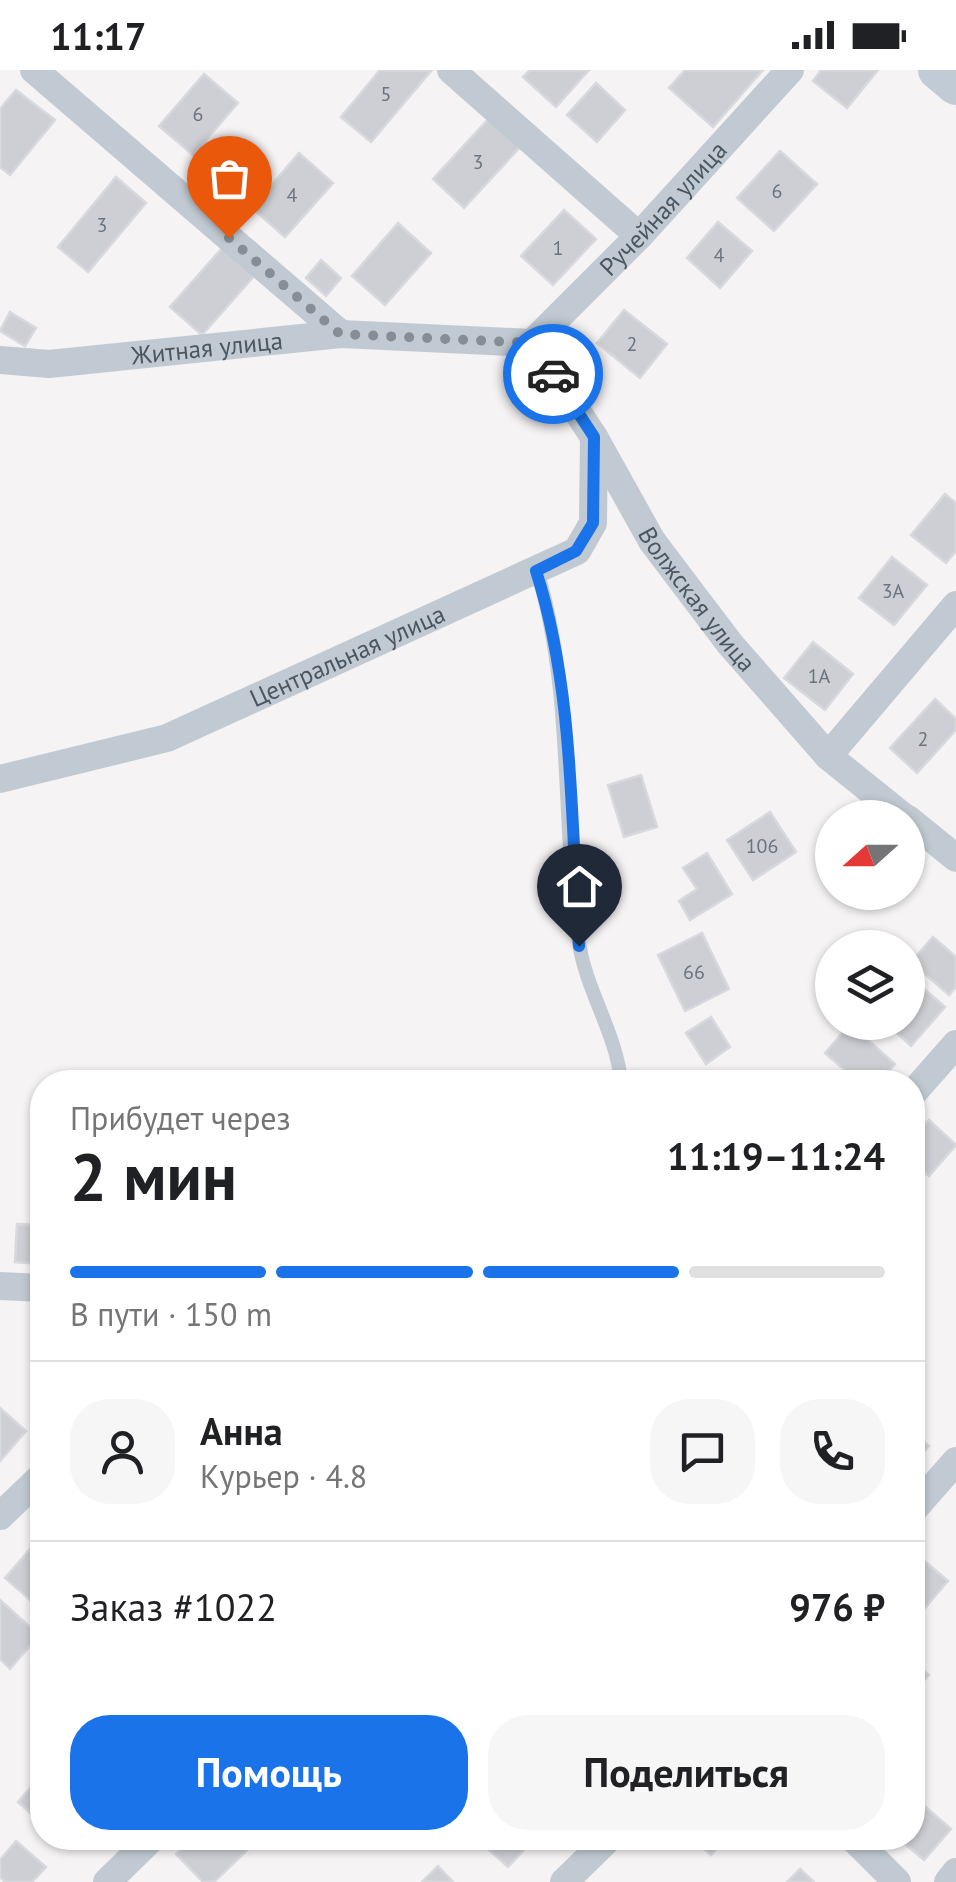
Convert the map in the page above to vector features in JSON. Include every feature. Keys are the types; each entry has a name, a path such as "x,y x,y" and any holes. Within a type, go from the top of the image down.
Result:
{"main road":[{"path":"938,70 956,85"}],"street":[{"path":"34,70 340,334"},
{"path":"451,70 638,236"},
{"name":"Ручейная улица","path":"532,343 638,236 790,70"},
{"name":"Житная улица","path":"0,360 49,364 340,334 532,343"},
{"name":"Волжская улица","path":"532,343 594,437 652,540 730,644 828,756 883,800"},
{"name":"Центральная улица","path":"0,779 167,738 576,551 593,523 594,437"},
{"path":"828,756 956,605"},
{"name":"Волжская улица","path":"925,833 956,858"},
{"path":"925,1079 956,1044"},
{"path":"0,1286 30,1287"},
{"path":"925,1496 956,1461"},
{"path":"0,1516 30,1487"},
{"path":"107,1882 140,1850"},
{"path":"564,1882 597,1850"},
{"path":"865,1850 897,1882"},
{"path":"948,1882 956,1872"}],"lane":[{"path":"536,571 549,612 564,728 579,946 616,1070"}],"building":[{"path":"380,70 431,71 371,142 341,117"},
{"path":"530,70 589,70 556,107 523,77"},
{"path":"685,70 763,70 713,127 669,88"},
{"path":"821,70 878,70 847,108 813,81"},
{"path":"204,74 238,103 193,155 159,126"},
{"path":"596,83 625,110 597,142 567,115"},
{"path":"16,90 55,120 10,175 0,167 0,109"},
{"path":"492,115 523,144 464,208 433,179"},
{"path":"780,151 817,184 774,231 737,198"},
{"path":"299,153 333,183 285,237 252,208"},
{"path":"116,177 146,203 88,272 58,247"},
{"path":"564,210 596,239 553,285 521,256"},
{"path":"718,222 752,251 720,288 687,258"},
{"path":"398,223 431,253 385,305 352,276"},
{"path":"223,247 255,275 202,335 170,307"},
{"path":"321,260 341,278 326,296 306,278"},
{"path":"624,310 667,344 640,378 597,343"},
{"path":"10,312 36,328 25,346 0,331"},
{"path":"945,494 956,503 956,551 946,563 911,535"},
{"path":"892,557 927,585 894,625 859,598"},
{"path":"813,642 853,674 825,710 784,678"},
{"path":"935,699 956,719 956,730 917,773 890,748"},
{"path":"641,775 657,827 624,837 608,785"},
{"path":"770,812 796,852 753,880 727,840"},
{"path":"707,853 732,894 690,920 679,901 697,889 683,868"},
{"path":"702,933 729,989 685,1011 658,955"},
{"path":"933,937 956,957 956,987 949,995 925,974 925,946"},
{"path":"925,990 945,1007 925,1030"},
{"path":"711,1017 730,1047 706,1064 686,1033"},
{"path":"836,1040 868,1040 895,1064 890,1070 845,1070 825,1053"},
{"path":"929,1120 956,1145 929,1176 925,1172 925,1124"},
{"path":"17,1224 30,1225 30,1263 15,1262"},
{"path":"0,1408 26,1431 0,1461"},
{"path":"30,1549 30,1600 5,1578"},
{"path":"925,1562 948,1581 925,1608"},
{"path":"0,1600 30,1627 30,1646 10,1669 0,1659"},
{"path":"30,1788 30,1812 18,1802"},
{"path":"925,1807 951,1829 924,1860 912,1850 925,1850"},
{"path":"16,1841 46,1867 32,1882 5,1882 0,1877 0,1860"},
{"path":"180,1850 247,1850 214,1882 203,1882 176,1854"},
{"path":"489,1850 524,1850 508,1867"},
{"path":"438,1866 453,1882 422,1882"},
{"path":"800,1869 814,1882 787,1882"}],"way so far":[{"path":"229,238 340,334 532,343 553,374"}],"route":[{"path":"553,374 594,437 593,523 576,551 536,571 549,612 564,728 579,946"}]}
